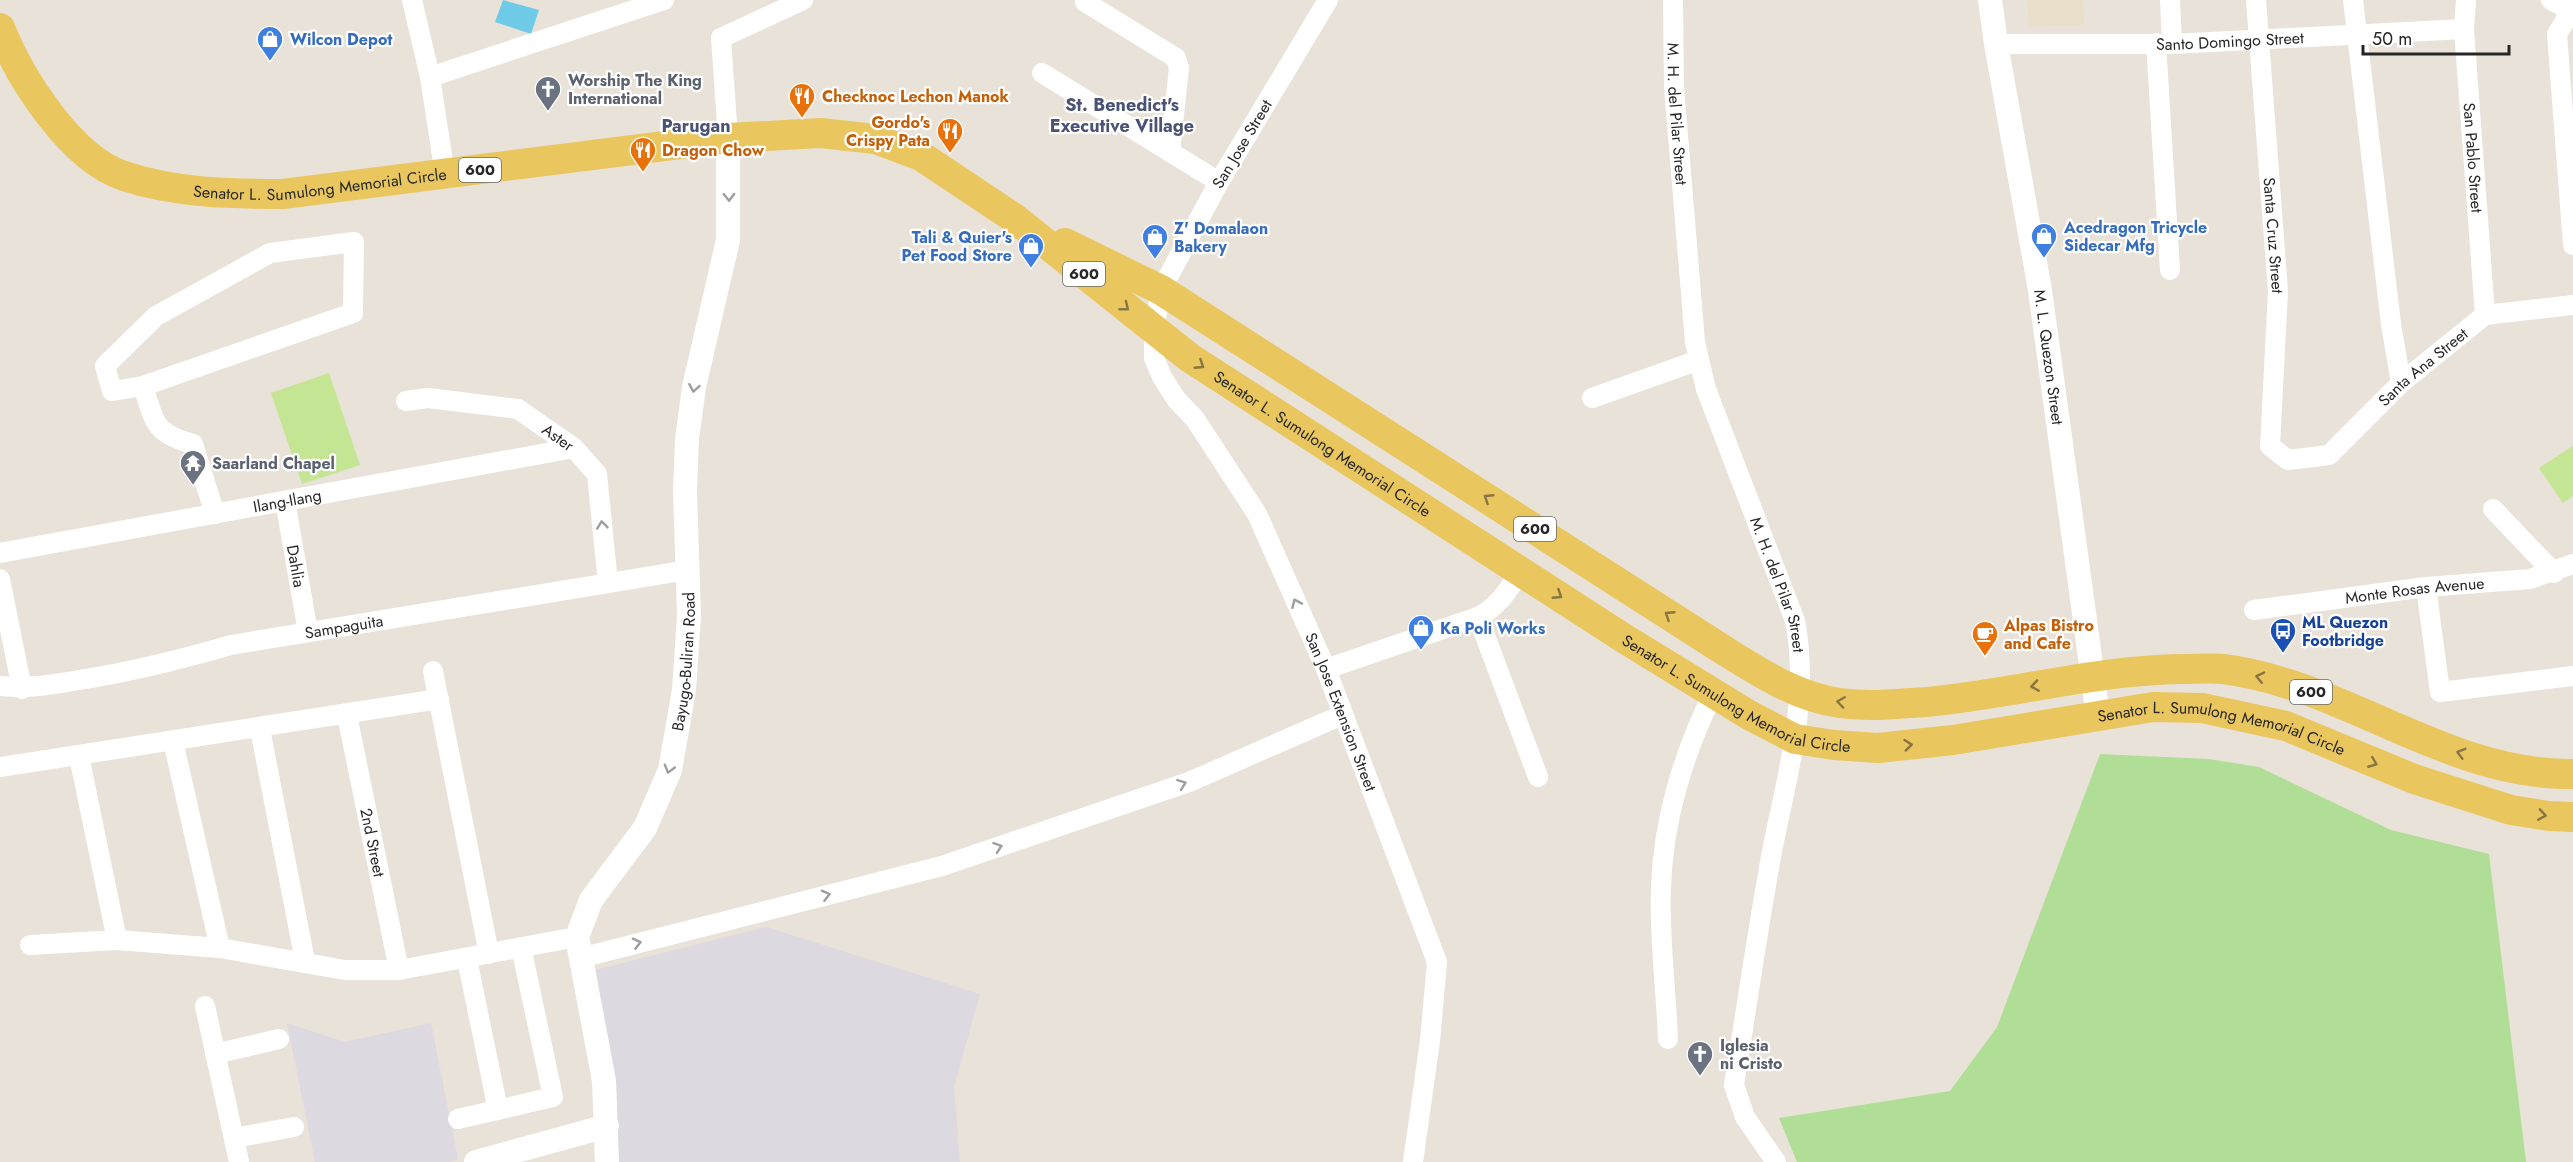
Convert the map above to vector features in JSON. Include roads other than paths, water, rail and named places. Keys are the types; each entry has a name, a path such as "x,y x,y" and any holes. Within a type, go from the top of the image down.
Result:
{"main road":[{"name":"Senator L. Sumulong Memorial Circle","path":"0,28 21,74 36,98 94,160 122,176 209,194 283,194 728,138 821,133 875,139 921,156 1014,218 1190,358 1521,571 1714,692 1795,739 1878,748 1953,740 2153,707 2202,708 2275,724 2414,779 2511,810 2573,817"},
{"name":"Senator L. Sumulong Memorial Circle","path":"1014,218 1161,290 1764,676 1800,692 1838,703 1877,706 1959,699 2092,676 2152,669 2222,669 2289,684 2455,752 2518,769 2551,774 2573,774"},
{"path":"2511,810 2518,769"}],"street":[{"path":"412,0 430,77 445,174"},
{"path":"430,77 630,6 664,0"},
{"path":"728,138 721,38 802,0"},
{"name":"San Jose Street","path":"1161,290 1219,182 1328,0"},
{"name":"M. H. del Pilar Street","path":"1673,0 1674,87 1695,342 1706,389 1795,621 1801,652 1795,739 1773,846 1734,1085 1745,1117 1776,1162"},
{"name":"M. L. Quezon Street","path":"1990,0 2040,290 2098,716"},
{"path":"2170,0 2164,43 2170,270"},
{"name":"Santa Cruz Street","path":"2256,0 2278,291 2270,446 2288,460"},
{"path":"2353,0 2355,35 2391,324 2401,383"},
{"name":"San Pablo Street","path":"2466,0 2464,29 2486,315"},
{"path":"2551,0 2572,12 2557,34 2573,245"},
{"path":"1084,2 1176,58 1179,68 1170,152"},
{"name":"Santo Domingo Street","path":"1996,44 2258,40 2464,29"},
{"path":"1042,73 1219,182"},
{"name":"Bayugo-Buliran Road","path":"579,947 591,900 645,828 670,770 684,690 689,616 687,439 694,387 728,240 728,138"},
{"path":"354,242 353,313 143,386 112,391 105,366 156,316 270,253 354,242"},
{"name":"San Jose Extension Street","path":"1161,290 1154,329 1154,358 1162,378 1195,419 1257,514 1326,669 1437,962 1430,1041 1413,1162"},
{"path":"2486,315 2573,305"},
{"name":"Santa Ana Street","path":"2288,460 2329,454 2401,383 2486,315"},
{"path":"1592,398 1699,360"},
{"path":"143,386 157,427 175,439 193,444 215,514"},
{"name":"Aster","path":"406,400 428,398 518,409 574,448 597,474 608,583"},
{"name":"Ilang-Ilang","path":"0,553 574,448"},
{"name":"Dahlia","path":"285,501 308,632"},
{"path":"2493,509 2554,573"},
{"name":"Monte Rosas Avenue","path":"2254,610 2426,587 2530,579 2554,573 2573,564"},
{"name":"Sampaguita","path":"0,686 22,688 169,663 231,645 688,570"},
{"path":"1326,669 1478,617 1498,604 1521,571"},
{"path":"0,579 22,688"},
{"path":"2426,587 2440,692 2573,676"},
{"path":"1478,617 1538,777"},
{"path":"433,671 489,954"},
{"path":"1668,1038 1661,886 1670,816 1696,727 1714,692"},
{"path":"0,767 347,716 439,699"},
{"path":"30,945 117,940 220,948 345,970 399,970 520,947 579,947 942,866 1189,782 1342,715"},
{"name":"2nd Street","path":"347,716 399,970"},
{"path":"260,729 305,962"},
{"path":"173,741 220,948"},
{"path":"79,756 117,940"},
{"path":"458,1119 553,1097 520,947"},
{"path":"579,947 604,1082 607,1162"},
{"path":"467,958 498,1110"},
{"path":"205,1006 239,1162"},
{"path":"215,1054 279,1039"},
{"path":"476,1162 607,1126"},
{"path":"234,1138 294,1127"}],"water":[{"path":"503,0 539,10 531,34 495,22"}],"place":[{"name":"Wilcon Depot","path":"270,62"},
{"name":"Worship The King International","path":"548,112"},
{"name":"Checknoc Lechon Manok","path":"802,119"},
{"name":"Gordo's Crispy Pata","path":"950,154"},
{"name":"Dragon Chow","path":"643,173"},
{"name":"Acedragon Tricycle Sidecar Mfg","path":"2044,259"},
{"name":"Z' Domalaon Bakery","path":"1155,260"},
{"name":"Tali & Quier's Pet Food Store","path":"1031,269"},
{"name":"Saarland Chapel","path":"193,486"},
{"name":"Ka Poli Works","path":"1421,651"},
{"name":"ML Quezon Footbridge","path":"2283,654"},
{"name":"Alpas Bistro and Cafe","path":"1985,657"},
{"name":"Iglesia ni Cristo","path":"1700,1077"}],"district":[{"name":"St. Benedict's Executive Village","path":"1122,115"},
{"name":"Parugan","path":"696,126"}]}
